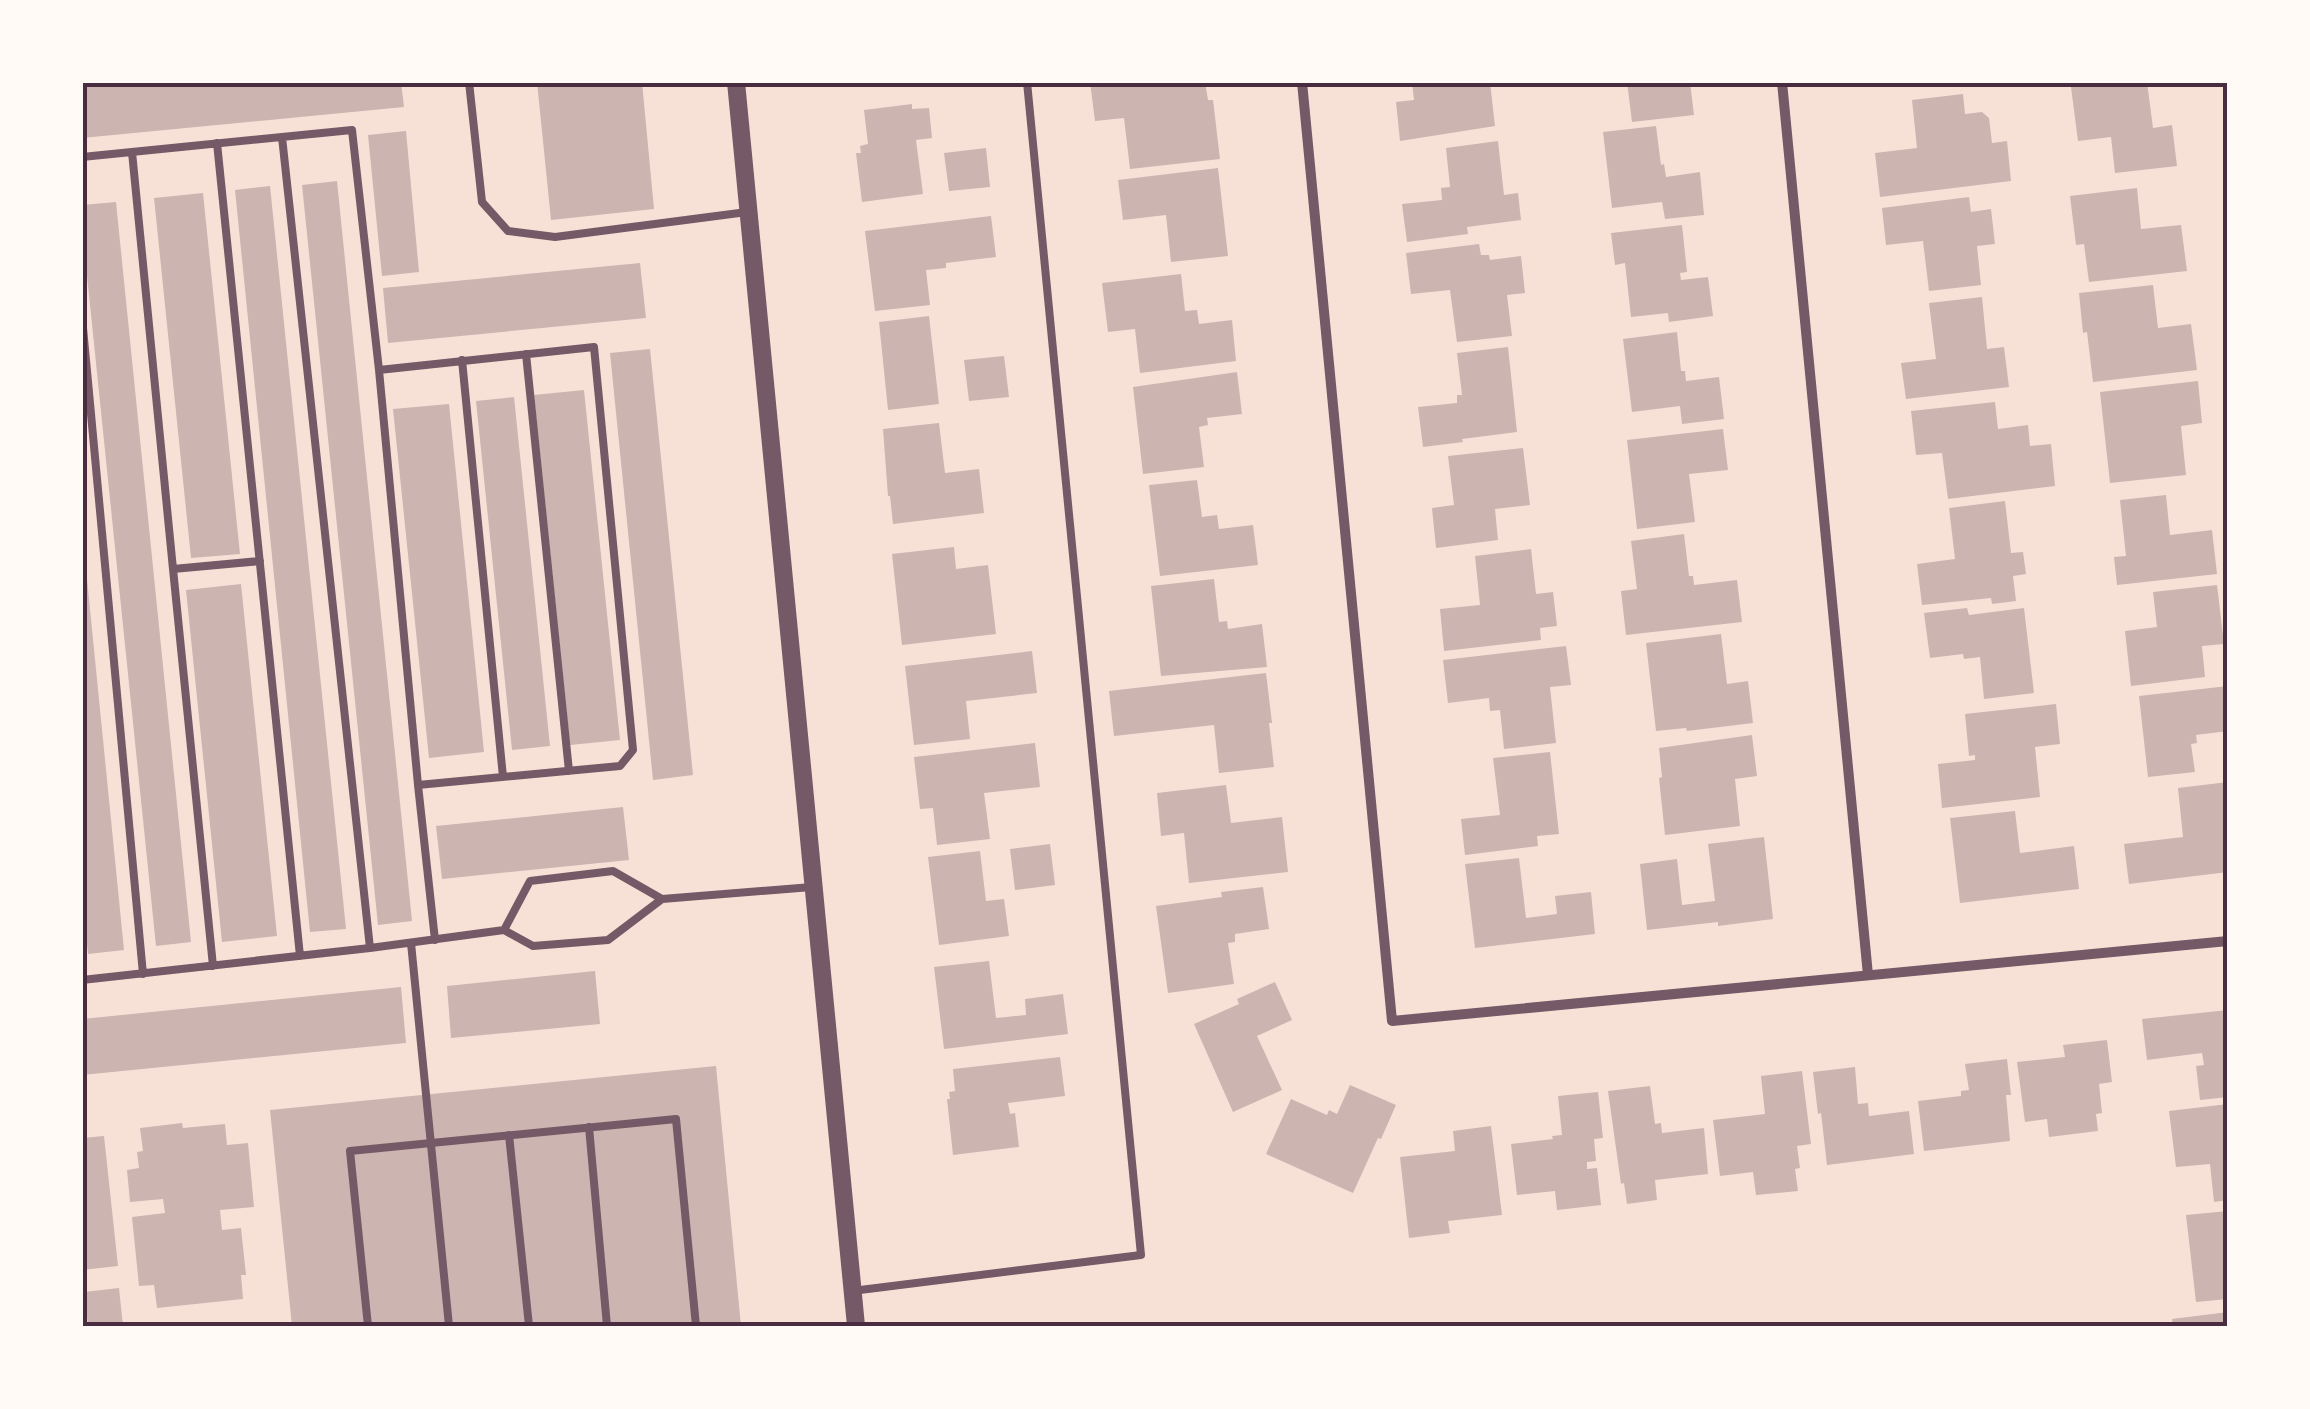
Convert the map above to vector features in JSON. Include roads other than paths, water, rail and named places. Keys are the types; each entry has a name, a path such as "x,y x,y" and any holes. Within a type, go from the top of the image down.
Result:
{"street":[{"path":"736,82 856,1326"},
{"path":"1302,82 1392,1021 2228,941"},
{"path":"1782,82 1868,976"}],"lane":[{"path":"469,82 482,202 508,231 555,236 749,212"},
{"path":"852,1291 1142,1255 1028,82"},
{"path":"82,157 352,130 435,940"},
{"path":"282,137 370,948"},
{"path":"218,143 300,956"},
{"path":"132,152 213,966"},
{"path":"82,317 143,974"},
{"path":"379,370 594,346 633,750 620,766 418,785"},
{"path":"526,354 569,770"},
{"path":"462,360 503,777"},
{"path":"174,569 260,561"},
{"path":"504,930 530,880 612,872 662,900"},
{"path":"82,980 504,930 533,946 608,940 662,900 814,887"},
{"path":"411,943 449,1326"},
{"path":"368,1326 350,1151 676,1119 696,1326"},
{"path":"589,1127 607,1326"},
{"path":"509,1135 529,1326"}]}
